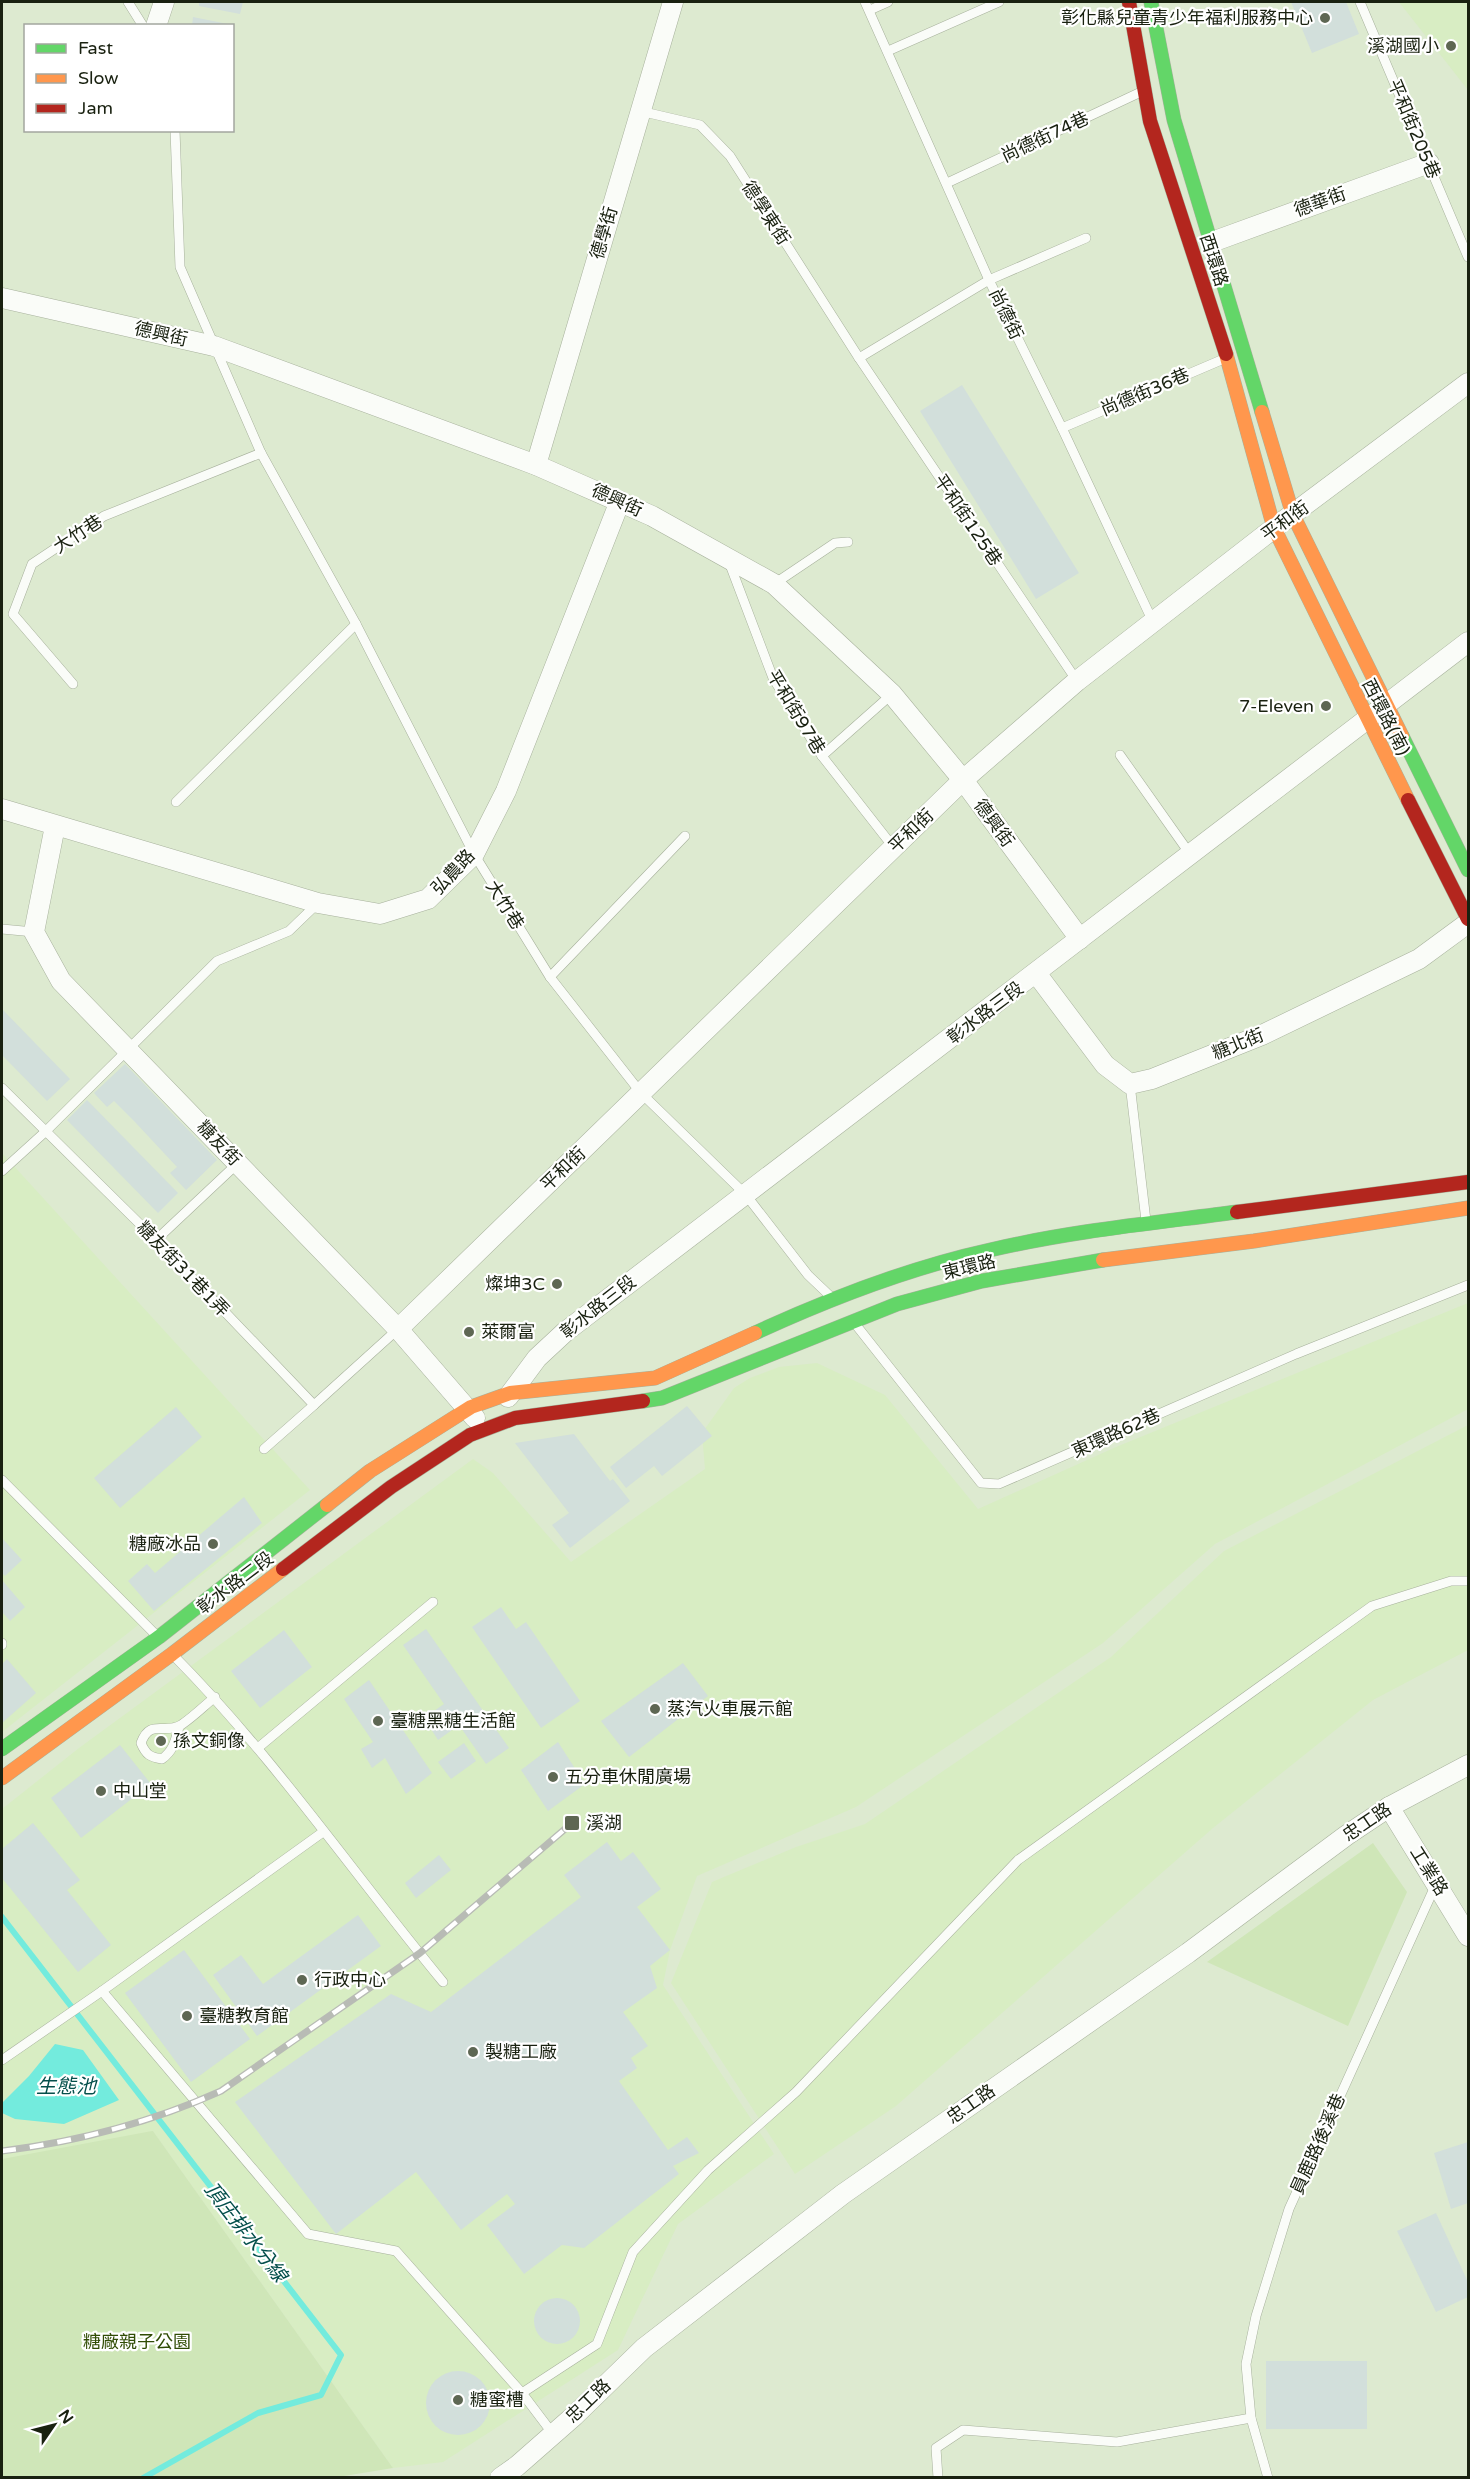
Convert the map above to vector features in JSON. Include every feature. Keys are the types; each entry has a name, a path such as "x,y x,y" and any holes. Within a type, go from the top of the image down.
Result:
{"main road":[{"name":"西環路","path":"1129,2 1150,121 1227,357 1274,528"},
{"name":"西環路","path":"1151,2 1174,120 1293,515"},
{"name":"西環路(南)","path":"1293,515 1468,870"},
{"name":"西環路(南)","path":"1274,528 1468,921"},
{"name":"東環路","path":"510,1393 655,1377 889,1278 989,1250 1077,1233 1468,1182"},
{"name":"東環路","path":"489,1426 515,1418 662,1398 850,1318 982,1281 1077,1263 1254,1241 1468,1208"},
{"path":"468,1409 510,1393"},
{"name":"彰水路二段","path":"2,1749 159,1637 370,1471 468,1409"},
{"name":"彰水路二段","path":"2,1778 172,1654 391,1487 489,1426"}],"street":[{"path":"157,24 164,2"},
{"name":"德學街","path":"536,465 673,2"},
{"name":"德華街","path":"1212,242 1428,163"},
{"name":"德興街","path":"2,298 214,346 536,465 652,516 774,584 892,694 963,780 1080,939"},
{"name":"平和街","path":"398,1329 963,780 1077,681 1274,528 1468,383"},
{"name":"弘農路","path":"2,809 318,903 380,914 428,898 474,854 506,791 620,501"},
{"name":"彰水路三段","path":"489,1426 510,1393 537,1358 565,1332 1468,642"},
{"path":"34,932 55,826"},
{"name":"糖北街","path":"1130,1084 1152,1079 1262,1035 1419,959 1468,921"},
{"name":"糖友街","path":"34,932 61,981 398,1329 468,1409 489,1426"},
{"path":"1036,973 1106,1065 1130,1084"},
{"name":"忠工路","path":"500,2478 521,2472 553,2434 644,2348 843,2194 1188,1953 1347,1835 1389,1807 1468,1765"},
{"name":"工業路","path":"1389,1807 1468,1936"}],"lane":[{"path":"128,2 142,24"},
{"name":"尚德街","path":"865,2 989,280 1154,623"},
{"path":"870,10 888,2"},
{"path":"888,51 999,2"},
{"name":"平和街205巷","path":"1360,2 1468,257"},
{"name":"尚德街74巷","path":"947,183 1144,91"},
{"name":"德學東街","path":"640,111 700,125 730,156 859,358"},
{"name":"大竹巷","path":"175,132 180,267 261,453 356,624 474,854 550,977 641,1093 746,1195 808,1275 836,1302"},
{"path":"859,358 989,280 1086,238"},
{"name":"尚德街36巷","path":"1062,428 1227,357"},
{"name":"平和街125巷","path":"859,358 1077,681"},
{"name":"大竹巷","path":"73,684 13,614 32,564 104,516 261,453"},
{"path":"774,584 835,543 848,542"},
{"name":"平和街97巷","path":"728,559 773,678 822,756 894,848"},
{"path":"176,802 356,624"},
{"path":"822,756 892,694"},
{"path":"1120,755 1190,854"},
{"path":"550,977 685,836"},
{"path":"2,1171 45,1132 217,961 289,931 318,903"},
{"path":"2,929 34,932"},
{"path":"1130,1084 1147,1224"},
{"name":"糖友街31巷1弄","path":"2,1088 156,1240 314,1405"},
{"path":"156,1240 238,1163"},
{"name":"東環路62巷","path":"850,1318 981,1484 999,1484 1296,1354 1468,1284"},
{"path":"264,1449 398,1329"},
{"path":"2,1480 159,1637 172,1654 215,1697 259,1747 323,1832 443,1982"},
{"path":"522,2393 597,2344 633,2252 708,2170 796,2092 1018,1860 1372,1606 1451,1581 1468,1581"},
{"path":"259,1747 433,1602"},
{"path":"179,1726 175,1745 170,1753 162,1759 151,1758 145,1752 141,1743 144,1735 151,1729 179,1726 215,1697"},
{"path":"2,2060 323,1832"},
{"name":"員鹿路後溪巷","path":"1268,2478 1251,2418 1246,2364 1256,2316 1289,2209 1436,1883"},
{"path":"102,1991 308,2234 396,2251 522,2393 553,2434"},
{"path":"938,2478 936,2448 963,2430 1118,2442 1251,2418"}],"shaded area":[{"name":"溪湖國小","path":"1399,2 1468,2 1468,90"},
{"path":"2,1153 310,1490 2,1732"},
{"path":"1468,1303 1468,1409 1215,1544 1103,1643 856,1807 697,1876 670,1950 663,1985 774,2154 678,2224 618,2350 443,2462 393,2468 153,2131 2,2170 2,1809 79,1748 473,1459 493,1473 571,1562 705,1469 702,1433 734,1388 750,1378 779,1367 817,1363 885,1395 978,1509 1116,1447"},
{"path":"1468,1425 1468,1650 1373,1700 1213,1828 896,2106 795,2174 671,1983 712,1882 796,1847 865,1824 1111,1657 1224,1551"}],"green space":[{"path":"1373,1843 1407,1892 1348,2026 1207,1962"},
{"name":"糖廠親子公園","path":"153,2131 393,2468 332,2478 2,2477 2,2159"}],"water":[{"name":"生態池","path":"55,2044 83,2050 119,2100 64,2124 15,2119 2,2113 2,2103 29,2076"}],"building":[{"path":"199,2 243,2 240,14 199,6"},
{"name":"彰化縣兒童青少年福利服務中心","path":"1291,2 1346,2 1359,34 1312,53"},
{"path":"193,17 228,24 192,24"},
{"path":"962,385 1079,573 1036,599 920,411"},
{"path":"2,1009 70,1079 47,1101 2,1055"},
{"path":"125,1064 217,1160 186,1190 170,1173 177,1167 135,1122 114,1101 107,1107 94,1093"},
{"path":"87,1100 178,1193 158,1213 67,1120"},
{"path":"687,1406 712,1436 662,1476 654,1466 626,1488 610,1467"},
{"path":"176,1407 202,1437 120,1508 94,1478"},
{"path":"574,1434 610,1481 613,1479 630,1501 570,1548 552,1525 569,1513 515,1443"},
{"name":"糖廠冰品","path":"244,1497 262,1523 154,1611 128,1581 147,1564 155,1573"},
{"path":"2,1538 22,1560 5,1576 2,1573"},
{"path":"2,1580 25,1607 10,1621 2,1612"},
{"path":"501,1607 516,1629 526,1622 580,1701 541,1728 472,1627"},
{"path":"426,1629 509,1748 486,1764 459,1725 438,1740 424,1718 444,1704 403,1645"},
{"path":"284,1630 312,1667 260,1708 231,1671"},
{"path":"7,1659 36,1693 2,1723 2,1664"},
{"name":"蒸汽火車展示館","path":"683,1663 708,1696 629,1757 601,1721"},
{"name":"臺糖黑糖生活館","path":"369,1680 432,1773 406,1794 385,1758 372,1768 361,1749 373,1742 344,1699"},
{"name":"五分車休閒廣場","path":"558,1742 585,1784 548,1811 521,1770"},
{"path":"464,1743 476,1761 451,1779 438,1762"},
{"name":"中山堂","path":"120,1745 151,1784 81,1838 51,1798"},
{"path":"33,1823 80,1880 67,1890 111,1945 78,1972 2,1878 2,1849"},
{"name":"製糖工廠","path":"607,1842 621,1861 633,1852 661,1889 637,1907 670,1950 650,1966 657,1988 623,2012 648,2046 631,2058 637,2068 619,2081 668,2150 687,2137 699,2153 673,2166 679,2174 584,2248 562,2245 524,2274 487,2225 515,2204 507,2194 461,2230 416,2172 336,2234 235,2102 391,1994 431,2012 581,1897 564,1875"},
{"path":"439,1855 451,1870 416,1898 405,1883"},
{"name":"行政中心","path":"358,1915 381,1946 257,2036 213,1975 241,1955 263,1984"},
{"name":"臺糖教育館","path":"184,1950 250,2039 191,2082 125,1993"},
{"path":"1468,2142 1468,2203 1451,2209 1434,2153"},
{"path":"1436,2213 1468,2282 1468,2297 1436,2312 1397,2231"},
{"name":"糖蜜槽","path":"557,2298 573,2305 580,2321 573,2337 557,2344 541,2337 534,2321 541,2305"},
{"path":"1266,2361 1367,2361 1367,2429 1266,2429"},
{"name":"糖蜜槽","path":"452,2371 464,2371 481,2380 488,2391 490,2403 488,2415 481,2426 464,2435 452,2435 440,2430 431,2421 426,2409 426,2397 431,2385 440,2376"}],"waterway":[{"name":"頂庄排水分線","path":"2,1917 341,2355 321,2395 258,2413 143,2478"}],"railway":[{"path":"2,2151 58,2142 113,2129 168,2112 221,2091 420,1953 572,1823"}],"traffic: fast":[{"path":"1151,2 1174,120 1262,412"},
{"path":"1402,736 1468,870"},
{"path":"755,1333 870,1285 959,1257 1020,1243 1237,1212"},
{"path":"643,1401 662,1398 897,1304 982,1281 1103,1260"},
{"path":"2,1749 159,1637 327,1505"}],"traffic: slow":[{"path":"1226,354 1274,528 1408,800"},
{"path":"1262,412 1293,515 1402,736"},
{"path":"1103,1260 1254,1241 1468,1208"},
{"path":"327,1505 370,1471 471,1407 510,1393 655,1378 755,1333"},
{"path":"2,1778 172,1654 283,1569"}],"traffic: jam":[{"path":"1129,2 1150,121 1226,354"},
{"path":"1408,800 1468,919"},
{"path":"1237,1212 1468,1182"},
{"path":"283,1569 391,1487 470,1435 515,1418 643,1401"}],"place":[{"name":"彰化縣兒童青少年福利服務中心","path":"1325,18"},
{"name":"溪湖國小","path":"1451,46"},
{"name":"7-Eleven","path":"1326,706"},
{"name":"燦坤3C","path":"557,1284"},
{"name":"萊爾富","path":"469,1332"},
{"name":"糖廠冰品","path":"213,1544"},
{"name":"蒸汽火車展示館","path":"655,1709"},
{"name":"臺糖黑糖生活館","path":"378,1721"},
{"name":"孫文銅像","path":"161,1741"},
{"name":"五分車休閒廣場","path":"553,1777"},
{"name":"中山堂","path":"101,1791"},
{"name":"溪湖","path":"572,1823"},
{"name":"行政中心","path":"302,1980"},
{"name":"臺糖教育館","path":"187,2016"},
{"name":"製糖工廠","path":"473,2052"},
{"name":"糖蜜槽","path":"458,2400"}]}
